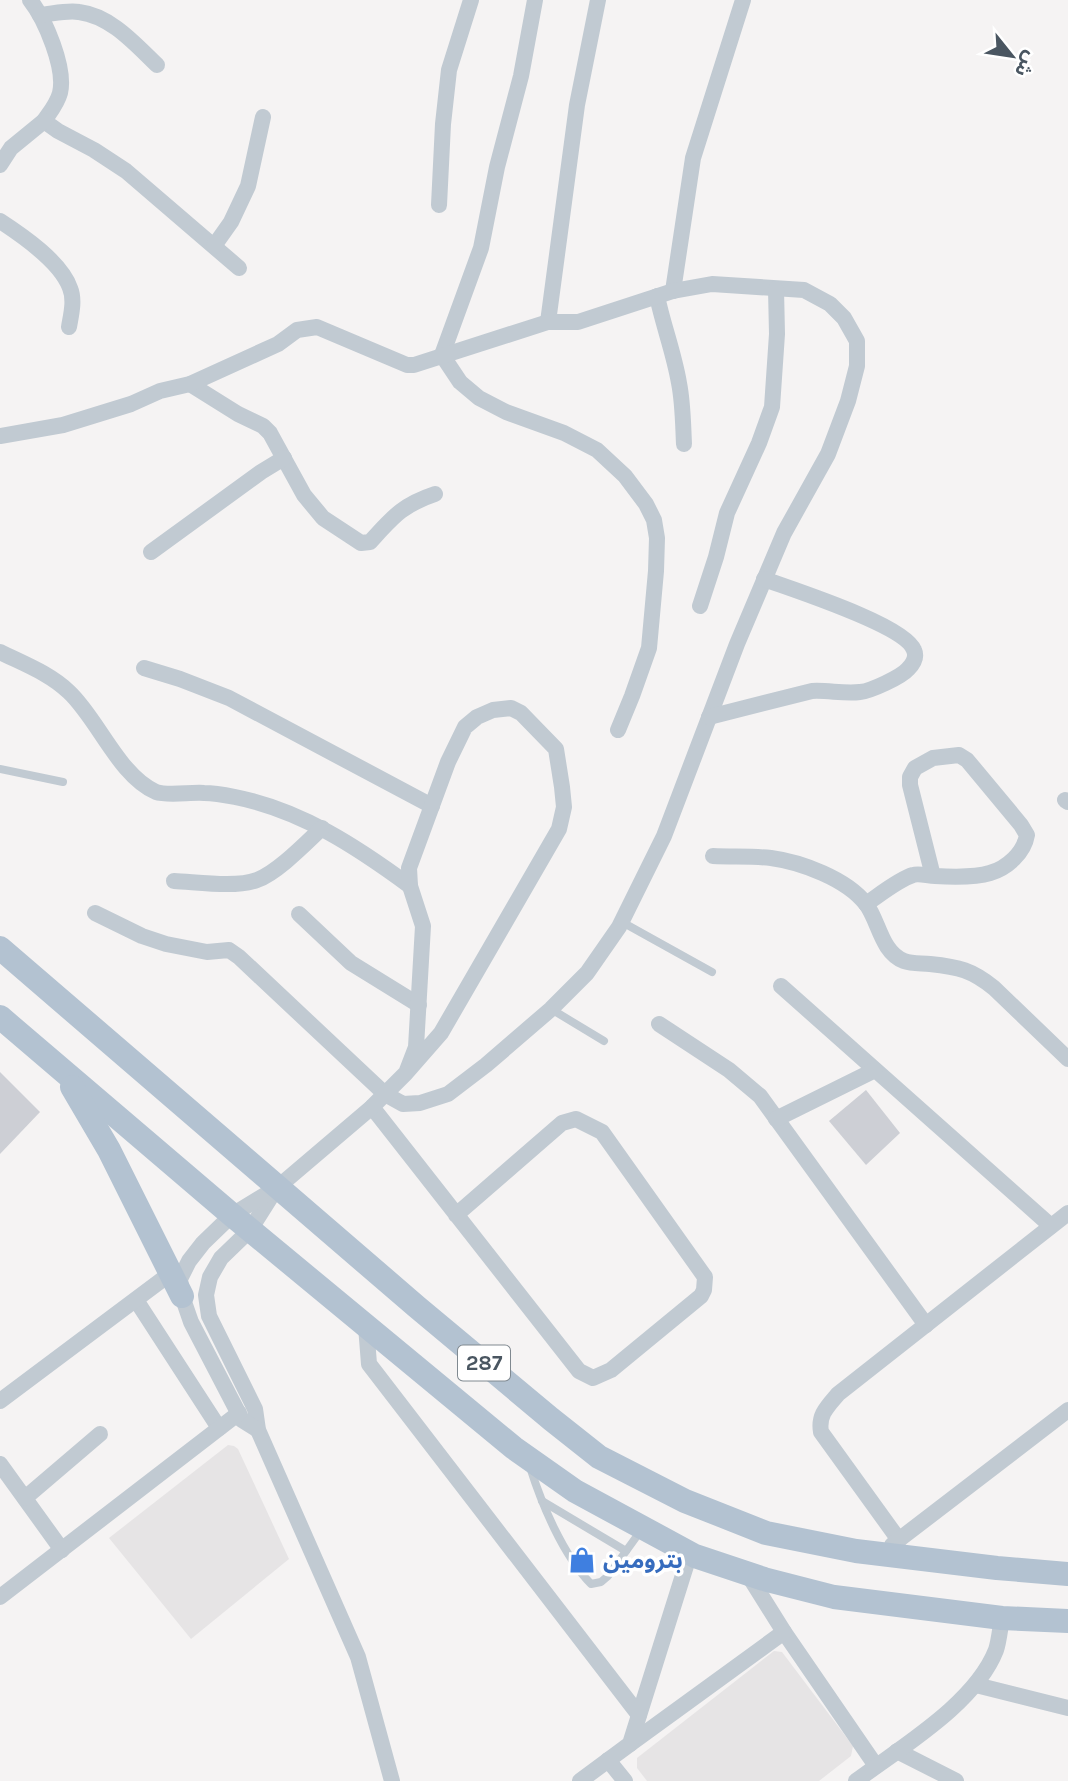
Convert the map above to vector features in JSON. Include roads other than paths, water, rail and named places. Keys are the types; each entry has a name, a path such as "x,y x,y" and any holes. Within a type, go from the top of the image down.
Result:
{"main road":[{"name":"287","path":"0,948 551,1419 599,1457 685,1502 766,1533 856,1550 890,1547 997,1568 1068,1574"},
{"name":"287","path":"4,1028 63,1071 241,1223 523,1455 575,1491 690,1553 747,1573 834,1597 1002,1618 1068,1620"},
{"path":"63,1071 109,1150 182,1296"}],"street":[{"path":"0,164 12,148 44,121 56,105 61,90 58,60 40,15 30,0"},
{"path":"439,205 449,70 471,0"},
{"path":"442,355 481,248 497,167 521,76 535,0"},
{"path":"548,322 577,105 598,0"},
{"path":"684,444 679,382 661,316 693,158 743,0"},
{"path":"40,15 89,8 128,37 157,65"},
{"path":"214,246 231,222 248,186 263,117"},
{"path":"44,121 126,171 239,268"},
{"path":"0,221 26,239 61,273 71,289 69,327"},
{"path":"0,436 64,425 131,404 160,391 190,384 278,344 297,330 317,327 407,365 414,365 548,322 578,322 665,294 712,284 804,290 830,304 844,318 857,341 857,366 848,401 828,454 784,533 737,644 664,836 622,922 587,973 551,1009 448,1094 420,1103 403,1104 385,1094 229,950 206,952 166,944 142,936 95,913"},
{"path":"700,606 727,513 760,443 772,407 776,289"},
{"path":"442,355 460,382 479,398 506,412 564,433 597,450 625,476 646,504 654,520 657,538 649,648 618,730"},
{"path":"190,384 238,415 263,426 270,433 304,495 323,518 361,543 370,542 399,511 419,499 435,494"},
{"path":"152,552 284,458"},
{"path":"709,717 812,691 864,692 904,673 913,664 915,655 910,644 887,628 847,609 764,579"},
{"path":"0,652 46,674 68,691 131,772 158,793 205,793 238,797 276,808 322,828 364,853 410,886"},
{"path":"144,668 229,698 432,806"},
{"path":"391,1781 358,1657 258,1430 255,1409 209,1316 206,1295 210,1276 241,1223 278,1187 372,1107 406,1073 441,1033 559,829 564,807 556,749 521,713 511,708 493,710 477,717 465,727 448,762 409,868 410,886 423,926 416,1046 406,1073"},
{"path":"866,904 915,874 933,876 990,873 1020,853 1026,844 1027,835 1021,825 967,760 959,755 933,758 915,768 910,778 909,785 933,876"},
{"path":"174,881 241,884 259,880 286,861 322,828"},
{"path":"713,856 771,858 803,865 836,880 866,904 892,953 902,960 951,966 981,978 1068,1059"},
{"path":"299,914 351,963 419,1004"},
{"path":"781,986 1051,1226"},
{"path":"659,1024 729,1070 760,1096 926,1325"},
{"path":"776,1119 876,1070"},
{"path":"372,1107 579,1371 593,1378 611,1370 701,1296 704,1290 705,1278 602,1132 576,1119 562,1124 456,1214"},
{"path":"258,1430 242,1420 191,1322 182,1296 180,1279 189,1261 203,1243 241,1223 278,1187"},
{"path":"1068,1213 838,1395 822,1412 820,1423 821,1432 890,1547 1068,1410"},
{"path":"0,1401 171,1273"},
{"path":"136,1300 219,1428"},
{"path":"366,1326 369,1364 639,1715"},
{"path":"0,1597 239,1413"},
{"path":"24,1498 100,1434"},
{"path":"0,1464 62,1549"},
{"path":"631,1744 690,1553"},
{"path":"747,1573 876,1766"},
{"path":"856,1781 945,1715 976,1685 996,1650 1002,1618"},
{"path":"580,1781 784,1632"},
{"path":"976,1685 1068,1708"},
{"path":"897,1751 956,1781"},
{"path":"608,1760 625,1781"}],"lane":[{"path":"0,769 63,782"},
{"path":"622,922 712,972"},
{"path":"551,1009 604,1041"},
{"path":"523,1455 542,1501 574,1564 591,1584 601,1582 608,1576 643,1528"},
{"path":"542,1501 626,1551"}],"place":[{"name":"بترومين","path":"582,1560"}]}
